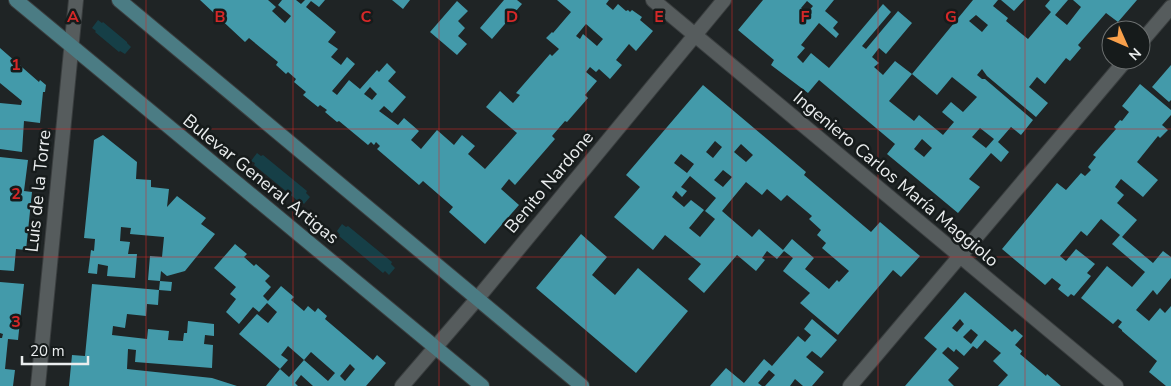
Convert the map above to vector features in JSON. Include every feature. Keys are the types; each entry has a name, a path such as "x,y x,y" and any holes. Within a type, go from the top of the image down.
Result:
{"main road":[{"name":"Bulevar General Artigas","path":"16,0 482,386"},
{"path":"119,0 582,386"}],"street":[{"name":"Luis de la Torre","path":"38,386 76,0"},
{"name":"Ingeniero Carlos María Maggiolo","path":"653,0 1116,386"},
{"name":"Benito Nardone","path":"402,386 724,0"},
{"path":"1151,30 1171,7"},
{"path":"850,386 1118,70"}],"shaded area":[{"path":"98,20 103,22 131,47 125,54 119,52 95,32 92,28"},
{"path":"257,153 261,156 263,155 307,191 306,193 310,197 304,204 254,165 255,163 251,161"},
{"path":"342,224 346,227 348,226 392,262 391,264 395,268 389,275 385,271 383,273 339,236 337,231"}],"building":[{"path":"200,0 268,0 276,7 272,11 285,23 291,16 278,5 282,0 296,0 301,4 305,0 325,0 319,7 311,1 306,7 336,32 328,42 338,49 331,57 341,65 347,57 355,64 332,91 337,95 349,80 360,89 377,70 379,72 387,63 396,72 388,81 406,97 392,113 384,106 379,111 398,125 404,118 419,131 411,140 421,149 437,130 454,145 462,135 475,146 468,154 485,169 517,133 486,107 500,91 513,103 520,95 516,93 550,54 552,56 559,49 546,38 553,33 571,12 557,0 609,0 606,4 613,10 618,4 626,11 630,12 632,10 642,17 640,20 653,31 636,51 629,44 616,60 622,65 610,79 599,69 596,72 590,67 586,72 597,81 585,95 588,98 552,136 555,139 515,185 509,179 501,189 519,205 485,244 449,212 453,207 423,181 419,185 377,149 380,146 376,142 374,145 371,142 368,145 339,121 337,122 325,112 327,110 320,105 318,107 303,95 306,92 294,82 296,79 288,72 286,74 276,65 278,62 249,38 245,42","holes":["586,24 603,39 597,46 583,34 580,39 576,36","370,87 377,94 372,100 364,94"]},
{"path":"392,0 410,0 403,9"},
{"path":"504,0 517,0 522,4 492,39 480,28"},
{"path":"763,0 834,0 825,11 838,22 833,28 839,34 836,38 819,23 801,45 805,48 797,57 803,63 811,53 829,68 883,4 891,12 862,46 866,49 898,11 912,23 886,54 879,48 872,57 879,63 874,67 883,75 895,61 912,74 973,0 998,0 993,6 1008,18 1006,21 1028,39 1051,12 1045,6 1050,0 1068,0 1055,15 1067,25 1081,7 1073,0 1137,0 1120,20 1115,20 1106,13 1078,45 1081,48 1070,61 1066,58 1045,84 1037,77 1029,87 1048,103 1036,117 987,76 982,69 977,75 985,79 1033,120 1021,135 1011,127 998,142 1009,152 1001,162 991,153 969,179 980,187 958,213 887,154 895,144 819,80 808,93 771,65 774,60 738,30","holes":["807,1 813,6 807,13 801,8","976,15 988,25 982,32 969,21","912,74 937,95 952,77 977,97 963,112 951,102 942,112 954,122 943,135 919,115 914,121 889,101","980,128 994,139 986,148 972,137","922,139 932,148 924,157 914,149"]},
{"path":"1001,0 1024,0 1014,11"},
{"path":"457,1 468,11 458,21 465,28 458,36 467,44 457,55 430,32"},
{"path":"0,48 39,82 40,80 46,85 45,92 43,92 40,123 24,121 22,152 0,149 0,103 21,105 22,101 0,83"},
{"path":"1171,65 1171,100 1169,102 1152,87"},
{"path":"1140,84 1171,110 1171,115 1162,125 1168,130 1160,138 1158,136 1137,162 1158,180 1143,197 1121,179 1115,187 1124,195 1117,203 1137,220 1122,237 1153,263 1163,251 1171,257 1171,278 1157,295 1153,290 1136,310 1149,321 1160,308 1165,313 1171,306 1171,386 1166,386 1149,372 1157,361 1118,327 1122,322 1118,319 1113,324 1081,298 1107,266 1132,287 1145,272 1112,244 1120,235 1101,219 1087,236 1081,231 1060,256 1066,261 1076,249 1095,264 1087,273 1091,276 1074,296 1071,294 1068,297 1058,289 1061,285 1052,278 1045,285 1002,249 1057,183 1066,190 1081,173 1085,176 1091,170 1088,167 1096,157 1093,155 1116,129 1114,127 1129,112 1122,106"},
{"path":"703,85 806,172 804,175 871,232 880,222 920,256 901,277 893,270 838,335 800,303 810,293 783,271 793,258 784,251 777,259 767,251 762,258 765,260 756,271 737,255 704,293 688,279 701,264 665,235 653,250 614,217 640,187 626,175","holes":["715,141 722,147 713,158 706,152","741,144 753,155 746,162 734,152","681,154 694,164 687,173 674,163","723,170 732,177 723,187 714,180","690,176 716,198 705,211 715,219 700,237 689,228 704,210 691,200 684,207 672,197 676,191 682,197 687,191 681,187","746,182 762,195 767,189 781,201 787,195 812,216 809,219 821,230 817,235 826,243 822,248 849,271 829,289 805,269 814,258 792,239 783,250 759,229 752,237 722,211"]},
{"path":"103,135 137,162 136,179 151,180 151,187 169,189 167,207 177,196 206,218 201,224 215,234 185,271 167,276 161,271 160,281 148,280 150,256 162,257 164,237 130,234 131,228 121,227 120,241 130,242 128,254 137,254 135,278 107,276 108,266 98,264 97,274 88,273 91,250 94,251 95,239 84,238 94,140"},
{"path":"0,157 28,160 24,191 32,192 26,250 16,249 14,271 0,270"},
{"path":"581,234 607,257 592,275 615,295 638,268 688,311 636,373 536,288"},
{"path":"235,244 247,254 244,257 270,276 265,281 271,287 263,296 268,301 281,286 294,297 291,300 304,311 308,306 315,312 318,308 327,316 325,319 373,360 377,355 386,363 366,386 313,386 301,375 295,383 298,386 266,386 280,369 239,334 257,314 268,323 277,312 267,303 259,312 253,307 239,324 226,312 236,299 230,294 236,287 214,268","holes":["288,346 304,360 289,377 280,369 288,360 281,355","311,352 335,373 328,381 304,360","350,364 355,369 345,381 340,376"]},
{"path":"160,281 172,282 171,291 159,290"},
{"path":"0,282 24,284 18,340 8,339 5,369 15,370 13,386 0,386 0,338 2,338 3,334 0,333"},
{"path":"92,284 159,290 158,305 147,304 146,316 127,314 125,328 113,326 112,335 147,339 148,329 169,331 168,340 183,341 184,333 187,333 188,321 214,324 214,336 205,335 204,344 213,345 212,368 135,362 136,350 128,349 127,369 212,378 237,386 69,386 72,355 85,356"},
{"path":"965,292 1012,332 1015,329 1023,336 1015,345 1022,351 1020,354 1061,386 998,386 1008,375 993,361 1001,353 985,340 977,349 973,346 964,356 956,349 954,352 948,347 942,353 959,368 948,380 954,386 905,386 937,349 924,338","holes":["960,319 964,324 957,332 952,328","971,329 978,335 971,344 963,337"]},
{"path":"812,319 837,340 821,358 812,351 806,357 824,372 812,386 803,386 795,379 790,386 765,386 775,375 769,370 758,383 762,386 710,386 726,368 744,383 764,359 772,366 798,336 805,342 811,335 804,329"}]}
